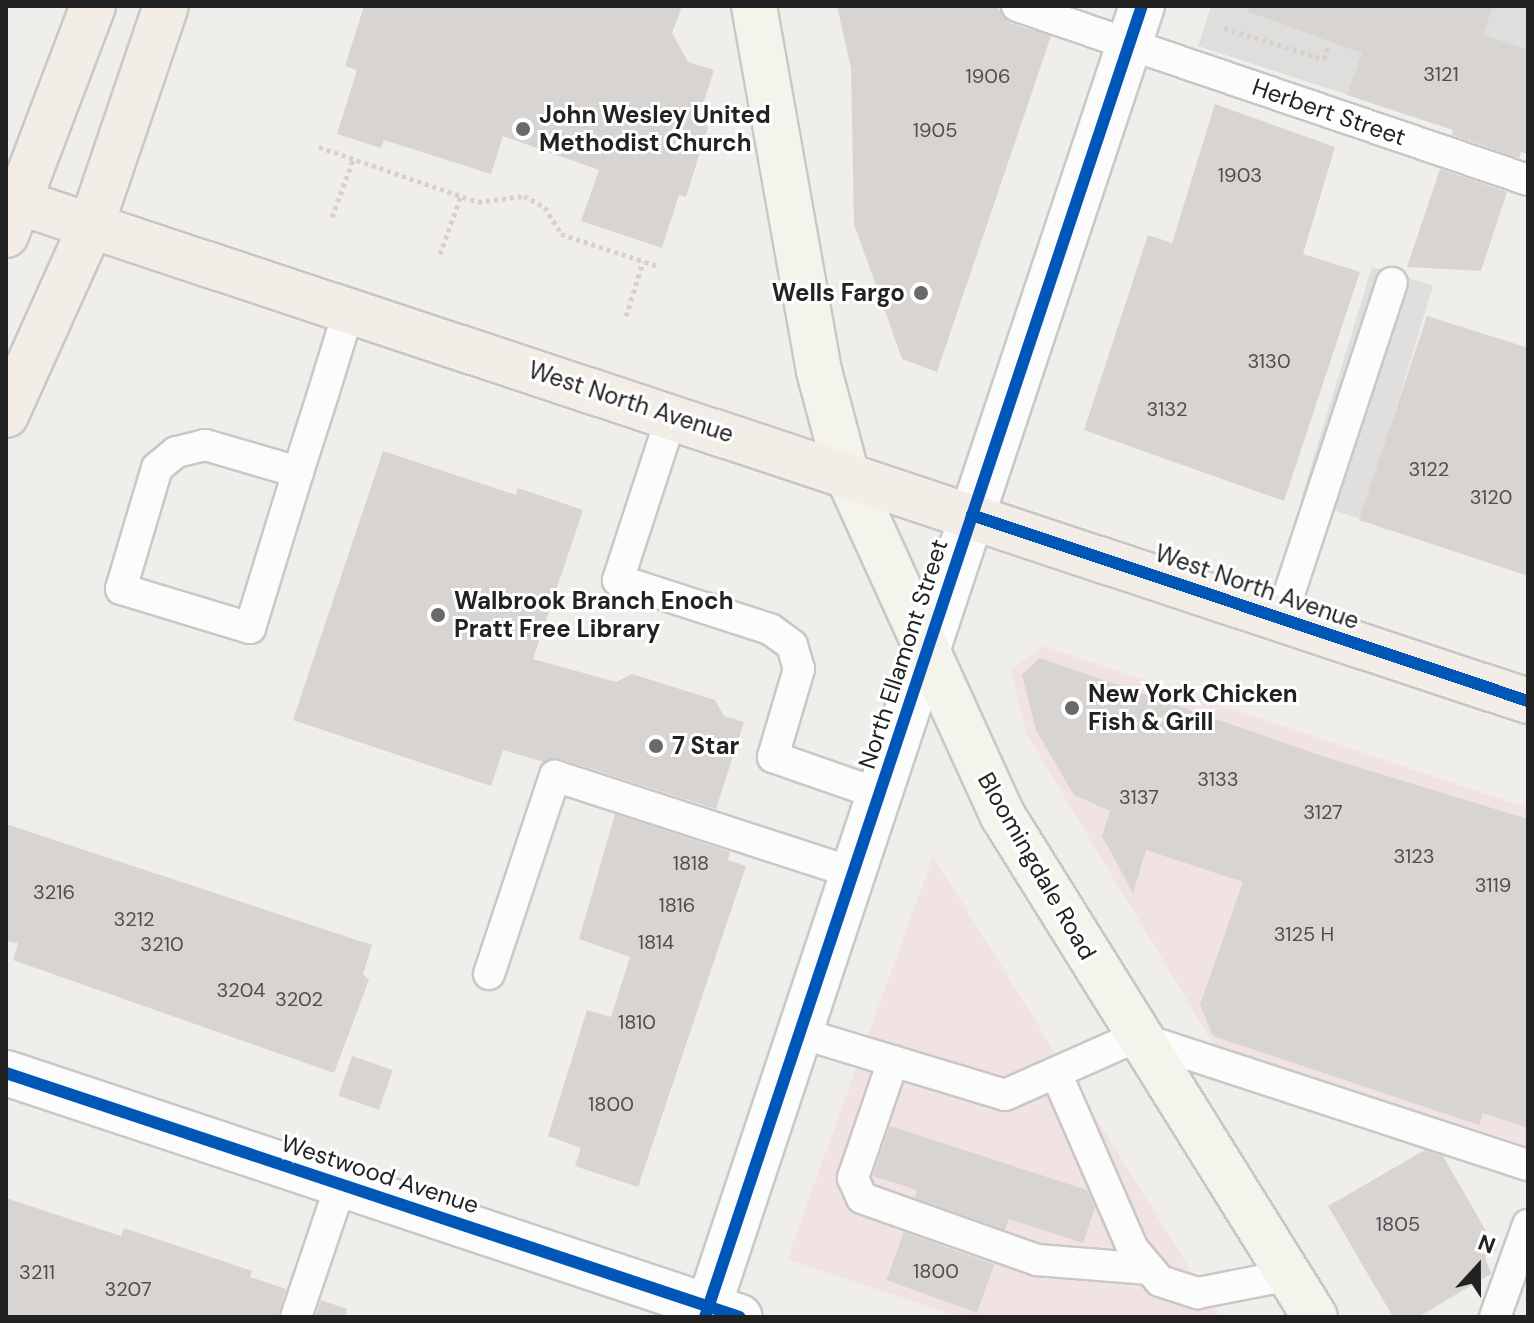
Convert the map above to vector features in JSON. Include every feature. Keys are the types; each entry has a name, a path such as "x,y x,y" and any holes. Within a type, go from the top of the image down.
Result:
{"main road":[{"path":"11,212 93,6"},
{"path":"6,415 91,226 166,6"},
{"name":"Bloomingdale Road","path":"754,6 819,371 846,472 925,656 1003,816 1136,1037 1315,1317"},
{"name":"West North Avenue","path":"11,212 91,226 846,472 1528,701"}],"street":[{"name":"North Ellamont Street","path":"718,1313 800,1033 1136,25"},
{"name":"Westwood Avenue","path":"6,1073 718,1313"}],"lane":[{"name":"Herbert Street","path":"1017,6 1136,25 1528,180"},
{"path":"1281,618 1392,283"},
{"path":"298,472 205,445 176,452 157,468 121,589 250,628 349,310"},
{"path":"672,415 618,580 770,629 792,645 799,669 773,757 879,794"},
{"path":"489,974 555,776 853,873"},
{"path":"800,1033 1005,1095 1136,1037 1528,1165"},
{"path":"893,1061 853,1178 862,1198 1037,1260 1150,1269"},
{"path":"1056,1073 1133,1249 1160,1281 1198,1293 1290,1275"},
{"path":"296,1317 341,1184"},
{"path":"1495,1317 1528,1225"}],"path":[{"path":"1215,25 1324,59 1328,45"},
{"path":"319,147 478,202 524,196 545,207 561,234 658,266"},
{"path":"332,217 353,160"},
{"path":"440,254 461,196"},
{"path":"626,316 643,262"}],"shaded area":[{"path":"1211,6 1528,6 1528,154 1198,46"},
{"path":"1372,267 1433,286 1362,519 1301,500"},
{"path":"1043,646 1528,808 1528,1146 1214,1045 1026,733 1011,669"},
{"path":"933,856 1220,1317 959,1317 787,1259"}],"building":[{"name":"John Wesley United Methodist Church","path":"364,6 682,6 672,33 688,62 714,70 698,120 709,124 686,197 679,195 662,248 581,221 599,170 503,136 491,174 384,140 381,148 337,134 357,70 345,66"},
{"path":"837,6 996,6 1010,23 1051,36 937,372 902,359 854,224 851,68"},
{"path":"1248,6 1493,6 1483,35 1528,50 1528,154 1521,152 1519,158 1452,135 1453,130 1347,95 1362,53 1247,11"},
{"path":"1215,104 1335,147 1303,254 1360,272 1284,501 1084,430 1148,235 1172,243"},
{"path":"1440,169 1507,192 1481,271 1407,267"},
{"path":"1427,316 1528,348 1528,576 1359,520"},
{"name":"Walbrook Branch Enoch Pratt Free Library","path":"383,451 516,495 518,488 583,510 533,659 616,682 632,674 715,700 724,716 744,722 716,809 561,759 544,762 503,750 491,786 293,720"},
{"path":"1040,658 1325,757 1528,819 1528,1128 1483,1113 1479,1125 1213,1036 1200,1005 1243,882 1146,850 1133,893 1102,836 1110,811 1074,795 1036,730 1022,675"},
{"path":"615,814 730,852 728,860 746,866 638,1187 575,1166 581,1148 548,1136 587,1010 611,1017 630,957 579,939"},
{"path":"6,824 372,945 363,974 369,980 334,1073 13,960 18,943 6,941"},
{"path":"352,1056 393,1070 379,1110 338,1096"},
{"path":"890,1126 1087,1190 1095,1207 1083,1243 1009,1219 1005,1230 915,1198 917,1190 873,1176"},
{"path":"1425,1150 1443,1156 1497,1250 1485,1257 1491,1274 1418,1317 1393,1317 1328,1206"},
{"path":"6,1198 121,1236 124,1228 252,1271 250,1277 286,1289 278,1317 6,1317"},
{"path":"904,1232 994,1265 977,1313 887,1280"},
{"path":"321,1300 347,1309 345,1317 315,1317"}],"cycle path":[{"path":"705,1317 1142,6"},
{"path":"972,515 1528,701"},
{"path":"6,1073 740,1317"}],"place":[{"name":"John Wesley United Methodist Church","path":"523,129"},
{"name":"Wells Fargo","path":"921,293"},
{"name":"Walbrook Branch Enoch Pratt Free Library","path":"438,615"},
{"name":"New York Chicken Fish & Grill","path":"1072,708"},
{"name":"7 Star","path":"656,746"}]}
